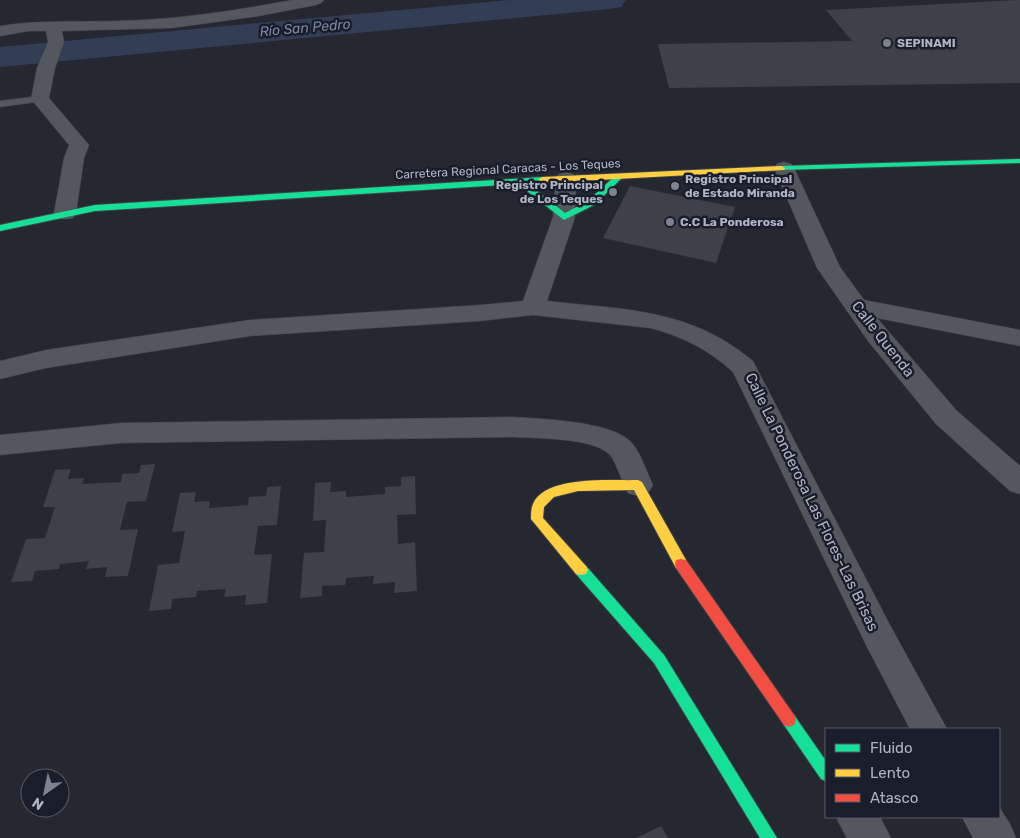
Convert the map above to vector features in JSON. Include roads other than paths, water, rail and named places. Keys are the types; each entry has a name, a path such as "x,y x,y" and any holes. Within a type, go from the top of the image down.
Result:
{"main road":[{"name":"Carretera Regional Caracas - Los Teques","path":"0,228 95,208 566,178 784,168 1020,162"},
{"path":"519,181 564,217 591,203 620,176"},
{"path":"769,838 659,659 537,519 538,505 550,493 578,486 638,485 685,572 825,773"}],"street":[{"path":"0,31 29,26 55,35 250,12 316,0"},
{"path":"55,35 40,99 79,146 74,158 65,213"},
{"name":"Calle Quenda","path":"784,168 829,268 877,335 946,417 1020,483"},
{"path":"533,307 564,217 566,178"},
{"path":"856,306 1020,338"},
{"name":"Calle La Ponderosa Las Flores-Las Brisas","path":"0,370 46,359 250,328 480,313 533,307 650,320 674,326 701,337 724,350 744,366 879,637 928,728"},
{"path":"0,444 121,433 514,427 605,438 620,447 638,485"},
{"path":"857,818 871,838"},
{"path":"983,818 996,838"}],"lane":[{"path":"0,104 40,99"}],"waterway":[{"name":"Río San Pedro","path":"0,57 610,0"}],"place":[{"name":"SEPINAMI","path":"887,43"},
{"name":"Registro Principal de Estado Miranda","path":"675,186"},
{"name":"Registro Principal de Los Teques","path":"613,192"},
{"name":"C.C La Ponderosa","path":"670,222"}]}
